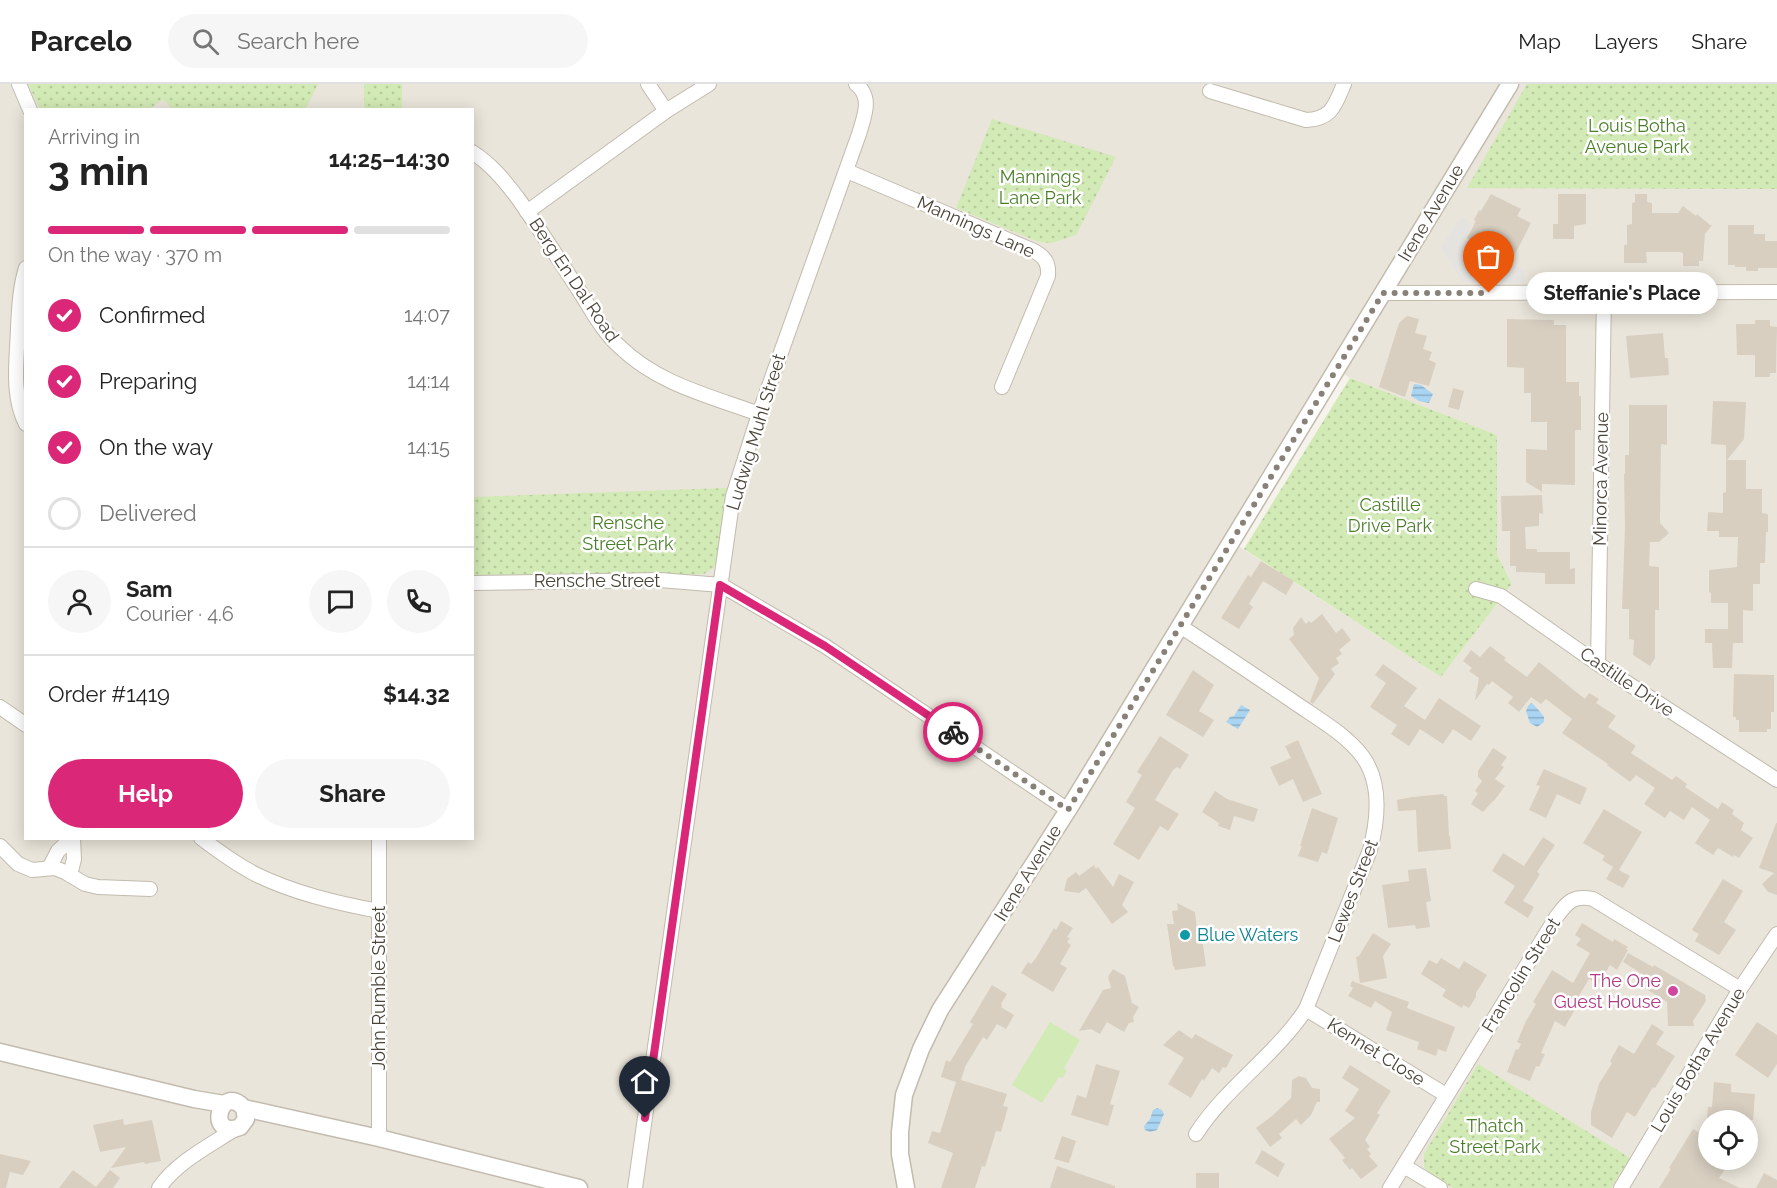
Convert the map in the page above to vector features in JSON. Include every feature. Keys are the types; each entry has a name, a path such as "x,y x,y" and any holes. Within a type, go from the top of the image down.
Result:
{"street":[{"path":"19,84 29,108"},
{"path":"648,84 666,111"},
{"path":"527,212 666,111 709,84"},
{"name":"Ludwig Muhl Street","path":"635,1188 733,496 759,414 847,171 866,108 866,95 856,84"},
{"path":"1210,91 1306,120 1321,118 1332,110 1344,84"},
{"name":"Irene Avenue","path":"906,1188 900,1154 904,1095 921,1049 940,1010 1068,810 1510,84"},
{"name":"Berg En Dal Road","path":"474,153 500,175 603,328 619,347 658,376 759,414"},
{"name":"Mannings Lane","path":"847,171 1034,251 1045,259 1049,268 1048,276 1002,387"},
{"path":"24,278 20,298 16,374 20,407 24,418"},
{"path":"1383,293 1777,292"},
{"name":"Minorca Avenue","path":"1598,664 1604,293"},
{"name":"Rensche Street","path":"474,584 660,580 720,585"},
{"path":"720,585 825,646 1068,810"},
{"name":"Castille Drive","path":"1476,589 1501,596 1598,664 1777,780"},
{"name":"Lewes Street","path":"1180,626 1327,725 1351,744 1370,771 1377,801 1376,828 1370,850 1306,1009 1294,1027 1215,1108 1196,1134"},
{"path":"0,707 24,724"},
{"path":"49,868 58,851 71,840"},
{"path":"70,875 74,859 73,840"},
{"path":"204,840 233,861 276,883 322,900 379,911"},
{"name":"John Rumble Street","path":"379,840 379,1138"},
{"path":"0,846 8,856 24,868 39,871 49,868 60,870 85,884 98,887 150,889"},
{"name":"Francolin Street","path":"1390,1188 1557,916 1567,904 1578,897 1593,899 1740,989"},
{"name":"Louis Botha Avenue","path":"1621,1188 1740,989 1777,934"},
{"name":"Kennet Close","path":"1306,1009 1446,1095"},
{"path":"0,1052 194,1100 231,1118 293,1119 579,1188"},
{"path":"159,1188 172,1173 206,1148 231,1118"},
{"path":"1404,1166 1440,1188"}],"shaded area":[{"path":"0,84 1777,84 1777,1188 0,1188","holes":["1337,370 1350,378 1497,435 1497,556 1512,584 1441,677 1232,542"]},
{"path":"1461,217 1472,224 1464,240 1524,270 1524,283 1463,282 1441,247"}],"green space":[{"path":"28,84 318,84 306,108 171,108 163,99 151,108 40,108"},
{"path":"364,84 402,84 402,108 364,108"},
{"name":"Louis Botha Avenue Park","path":"1527,84 1777,84 1777,189 1467,188"},
{"name":"Mannings Lane Park","path":"992,119 1116,157 1076,235 1052,243 1039,242 956,208"},
{"name":"Castille Drive Park","path":"1350,378 1497,435 1497,555 1512,584 1441,677 1244,549"},
{"name":"Rensche Street Park","path":"727,488 716,563 704,574 474,577 474,497"},
{"path":"1050,1022 1080,1040 1064,1068 1067,1071 1063,1078 1059,1077 1042,1103 1012,1085"},
{"name":"Thatch Street Park","path":"1478,1064 1630,1158 1611,1188 1453,1188 1430,1174 1424,1167 1424,1154"}],"water":[{"path":"1414,384 1421,385 1433,394 1429,403 1411,396"},
{"path":"1531,703 1544,717 1544,722 1537,727 1530,723 1526,711"},
{"path":"1241,705 1250,710 1238,729 1226,722 1234,716"},
{"path":"1157,1108 1164,1114 1157,1130 1150,1132 1145,1130 1144,1126 1153,1110"}],"building":[{"path":"1491,194 1521,209 1517,216 1531,223 1512,260 1483,247 1482,249 1467,238 1479,210 1481,211"},
{"path":"1558,194 1586,194 1586,224 1574,226 1574,239 1553,239 1553,224 1558,224"},
{"path":"1635,194 1647,194 1647,202 1652,203 1652,213 1678,213 1683,206 1712,225 1705,234 1703,261 1699,261 1699,266 1683,266 1683,253 1679,252 1646,252 1647,263 1624,263 1627,225 1632,224 1632,203 1635,202"},
{"path":"1728,225 1754,225 1754,234 1765,234 1765,241 1777,241 1777,268 1758,268 1758,271 1746,271 1746,267 1728,265"},
{"path":"1407,316 1419,319 1415,333 1427,336 1423,349 1432,352 1429,360 1436,363 1429,386 1410,381 1405,397 1379,387 1399,323"},
{"path":"1507,319 1554,320 1554,325 1566,325 1566,382 1579,382 1579,396 1581,396 1581,430 1575,430 1575,485 1542,484 1542,492 1526,482 1526,449 1547,450 1547,422 1531,422 1531,393 1524,393 1524,368 1507,367"},
{"path":"1755,320 1770,320 1770,326 1777,327 1776,373 1770,373 1770,377 1755,377 1755,355 1737,355 1736,324 1755,324"},
{"path":"1663,333 1669,375 1630,378 1626,336"},
{"path":"1453,388 1464,391 1459,410 1448,407"},
{"path":"1713,401 1746,402 1744,439 1727,460 1746,460 1746,489 1762,489 1762,513 1768,514 1765,563 1760,563 1760,584 1753,584 1753,611 1743,610 1743,643 1733,643 1732,668 1713,668 1712,643 1705,643 1705,629 1728,629 1728,603 1711,603 1709,570 1737,567 1738,537 1719,537 1719,531 1707,531 1708,512 1723,513 1723,493 1726,492 1726,445 1711,444"},
{"path":"1629,405 1667,405 1667,445 1661,444 1660,523 1669,533 1659,542 1650,542 1649,566 1659,567 1659,610 1655,610 1655,658 1650,666 1633,655 1634,640 1629,639 1629,609 1622,609 1624,474 1625,455 1629,455"},
{"path":"1542,495 1543,514 1539,513 1539,526 1525,527 1526,549 1537,549 1537,552 1570,552 1570,569 1575,568 1575,584 1545,584 1545,573 1516,572 1516,566 1510,566 1510,531 1502,531 1501,496"},
{"path":"1261,561 1294,581 1286,595 1263,581 1249,604 1253,607 1239,629 1221,618 1248,575 1251,577"},
{"path":"1322,614 1336,633 1342,628 1351,640 1339,650 1342,654 1336,658 1339,663 1331,669 1335,674 1313,704 1310,702 1319,678 1289,639 1294,635 1293,628 1301,617 1306,624 1309,621 1311,623"},
{"path":"1490,646 1527,677 1539,662 1585,699 1589,693 1599,699 1596,703 1616,716 1608,727 1636,746 1631,753 1672,780 1676,776 1687,784 1685,787 1718,809 1722,802 1734,810 1732,814 1744,823 1741,830 1753,838 1739,858 1718,848 1713,855 1695,843 1710,820 1692,807 1684,820 1670,811 1665,818 1644,804 1655,788 1636,775 1630,782 1562,733 1572,719 1546,699 1541,704 1531,697 1519,712 1508,703 1513,697 1492,681 1489,685 1487,684 1475,701 1479,678 1469,671 1472,668 1463,661 1471,650 1480,657"},
{"path":"1383,664 1417,688 1404,706 1425,720 1439,698 1481,726 1471,741 1453,729 1443,744 1420,729 1409,746 1391,734 1397,725 1370,707 1386,683 1375,675"},
{"path":"1193,670 1214,685 1199,711 1214,720 1203,737 1166,715"},
{"path":"1734,674 1774,675 1774,712 1771,712 1771,729 1767,729 1767,732 1739,732 1739,720 1733,717"},
{"path":"1160,736 1189,755 1180,769 1177,767 1173,770 1155,800 1179,814 1168,831 1160,826 1139,860 1113,844 1135,808 1126,802 1142,775 1137,772"},
{"path":"1298,740 1322,794 1303,802 1293,779 1279,786 1270,767 1291,758 1285,746"},
{"path":"1493,748 1507,757 1501,765 1504,767 1495,779 1505,786 1483,812 1471,804 1478,793 1475,791 1482,781 1478,777 1478,771"},
{"path":"1544,769 1587,788 1580,805 1557,794 1546,818 1529,810 1540,786 1536,785"},
{"path":"1215,791 1227,799 1258,809 1254,822 1234,816 1230,830 1218,826 1219,823 1202,812"},
{"path":"1444,794 1447,796 1451,849 1418,852 1416,810 1398,811 1397,800"},
{"path":"1312,808 1338,818 1327,854 1322,852 1318,862 1298,856"},
{"path":"1604,809 1642,832 1619,870 1630,876 1623,888 1606,879 1613,867 1602,860 1605,856 1583,843"},
{"path":"1776,823 1777,895 1768,892 1762,884 1774,873 1759,868"},
{"path":"1543,837 1555,845 1537,872 1540,874 1523,901 1534,907 1528,918 1504,903 1515,886 1492,871 1503,853 1524,866"},
{"path":"1094,865 1113,887 1119,874 1134,882 1122,905 1128,912 1112,924 1086,888 1079,893 1064,891 1067,879 1076,872 1079,876"},
{"path":"1426,868 1431,901 1426,902 1430,927 1416,929 1415,925 1388,928 1382,885 1409,881 1408,870"},
{"path":"1723,879 1743,891 1724,922 1736,930 1719,955 1695,941 1699,934 1692,930"},
{"name":"Blue Waters","path":"1177,903 1195,912 1197,929 1200,928 1201,931 1206,966 1175,970 1173,966 1167,924 1174,924 1172,911 1178,910"},
{"path":"1061,921 1073,928 1067,937 1070,938 1067,942 1071,945 1060,964 1067,968 1053,992 1021,973 1028,962 1031,964 1036,958 1054,928 1056,930"},
{"path":"1582,923 1613,942 1614,939 1628,947 1626,949 1628,950 1617,970 1610,965 1598,985 1589,979 1571,1009 1574,1011 1565,1027 1555,1021 1541,1053 1545,1054 1539,1067 1536,1066 1530,1081 1507,1072 1516,1049 1518,1050 1521,1044 1517,1042 1536,1004 1533,1002 1552,970 1573,983 1590,953 1576,945 1581,939 1575,935"},
{"path":"1373,933 1391,944 1383,956 1387,978 1360,983 1356,957 1359,956"},
{"name":"The One Guest House","path":"1628,953 1653,967 1654,965 1705,995 1706,1001 1693,1021 1694,1026 1668,1026 1667,1002 1641,986 1647,977 1623,962"},
{"path":"1441,958 1459,969 1464,961 1487,975 1469,1008 1463,1005 1462,1008 1442,996 1446,990 1421,974 1429,960 1437,964"},
{"path":"1113,969 1125,976 1132,1003 1139,1007 1133,1017 1134,1022 1129,1023 1124,1032 1107,1022 1100,1034 1091,1029 1079,1031 1103,990 1111,988 1108,977"},
{"path":"1352,981 1409,1002 1407,1008 1455,1027 1446,1052 1438,1049 1436,1056 1417,1049 1419,1042 1386,1030 1392,1012 1375,1001 1371,1008 1348,996 1353,988 1350,986"},
{"path":"992,985 1007,994 1001,1007 1014,1015 1006,1029 997,1024 987,1040 983,1037 965,1067 961,1080 1007,1094 1003,1106 1008,1107 1001,1132 996,1131 985,1167 982,1166 975,1188 941,1188 953,1153 928,1143 932,1131 940,1133 956,1082 941,1077 946,1060 950,1062 973,1024 970,1022"},
{"path":"1757,1022 1777,1035 1777,1064 1768,1078 1735,1055"},
{"path":"1652,1024 1664,1032 1656,1044 1675,1056 1635,1117 1627,1112 1612,1138 1591,1125 1591,1112 1599,1084 1612,1063 1610,1061 1619,1045 1634,1054"},
{"path":"1179,1030 1192,1039 1195,1034 1233,1055 1226,1068 1223,1067 1219,1073 1212,1068 1204,1081 1202,1079 1191,1098 1168,1084 1184,1058 1163,1045"},
{"path":"1096,1064 1120,1071 1110,1104 1114,1105 1108,1126 1071,1115 1077,1095 1086,1098"},
{"path":"1350,1065 1391,1091 1377,1113 1380,1115 1365,1140 1370,1147 1367,1149 1371,1154 1369,1156 1378,1166 1361,1179 1342,1160 1345,1158 1329,1139 1355,1118 1345,1111 1359,1089 1342,1078"},
{"path":"1299,1076 1306,1078 1312,1088 1320,1089 1320,1102 1317,1102 1311,1115 1301,1125 1296,1119 1279,1134 1282,1138 1270,1147 1256,1128 1291,1098 1292,1080"},
{"path":"1714,1082 1731,1084 1731,1092 1755,1094 1754,1110 1708,1110 1708,1107 1712,1107"},
{"path":"123,1119 124,1125 152,1120 161,1161 111,1168 126,1147 100,1152 93,1125"},
{"path":"1693,1129 1698,1132 1698,1170 1724,1170 1719,1178 1740,1188 1659,1188 1671,1169 1669,1168"},
{"path":"1062,1136 1076,1141 1069,1163 1054,1159"},
{"path":"1262,1150 1285,1164 1278,1177 1255,1163"},
{"path":"0,1154 31,1161 23,1175 10,1172 6,1188 0,1188"},
{"path":"1057,1166 1115,1186 1115,1188 1050,1188"},
{"path":"73,1170 96,1187 110,1170 120,1178 113,1188 59,1188"},
{"path":"1196,1173 1219,1173 1219,1188 1196,1188"},
{"path":"1764,1173 1777,1180 1777,1188 1756,1188"}],"way so far":[{"path":"953,732 1068,810 1383,293 1489,293"}],"place":[{"name":"Steffanie's Place","path":"1489,293"},
{"name":"Blue Waters","path":"1185,935"},
{"name":"The One Guest House","path":"1673,991"}],"route":[{"path":"645,1118 720,585 825,646 953,732"}]}
